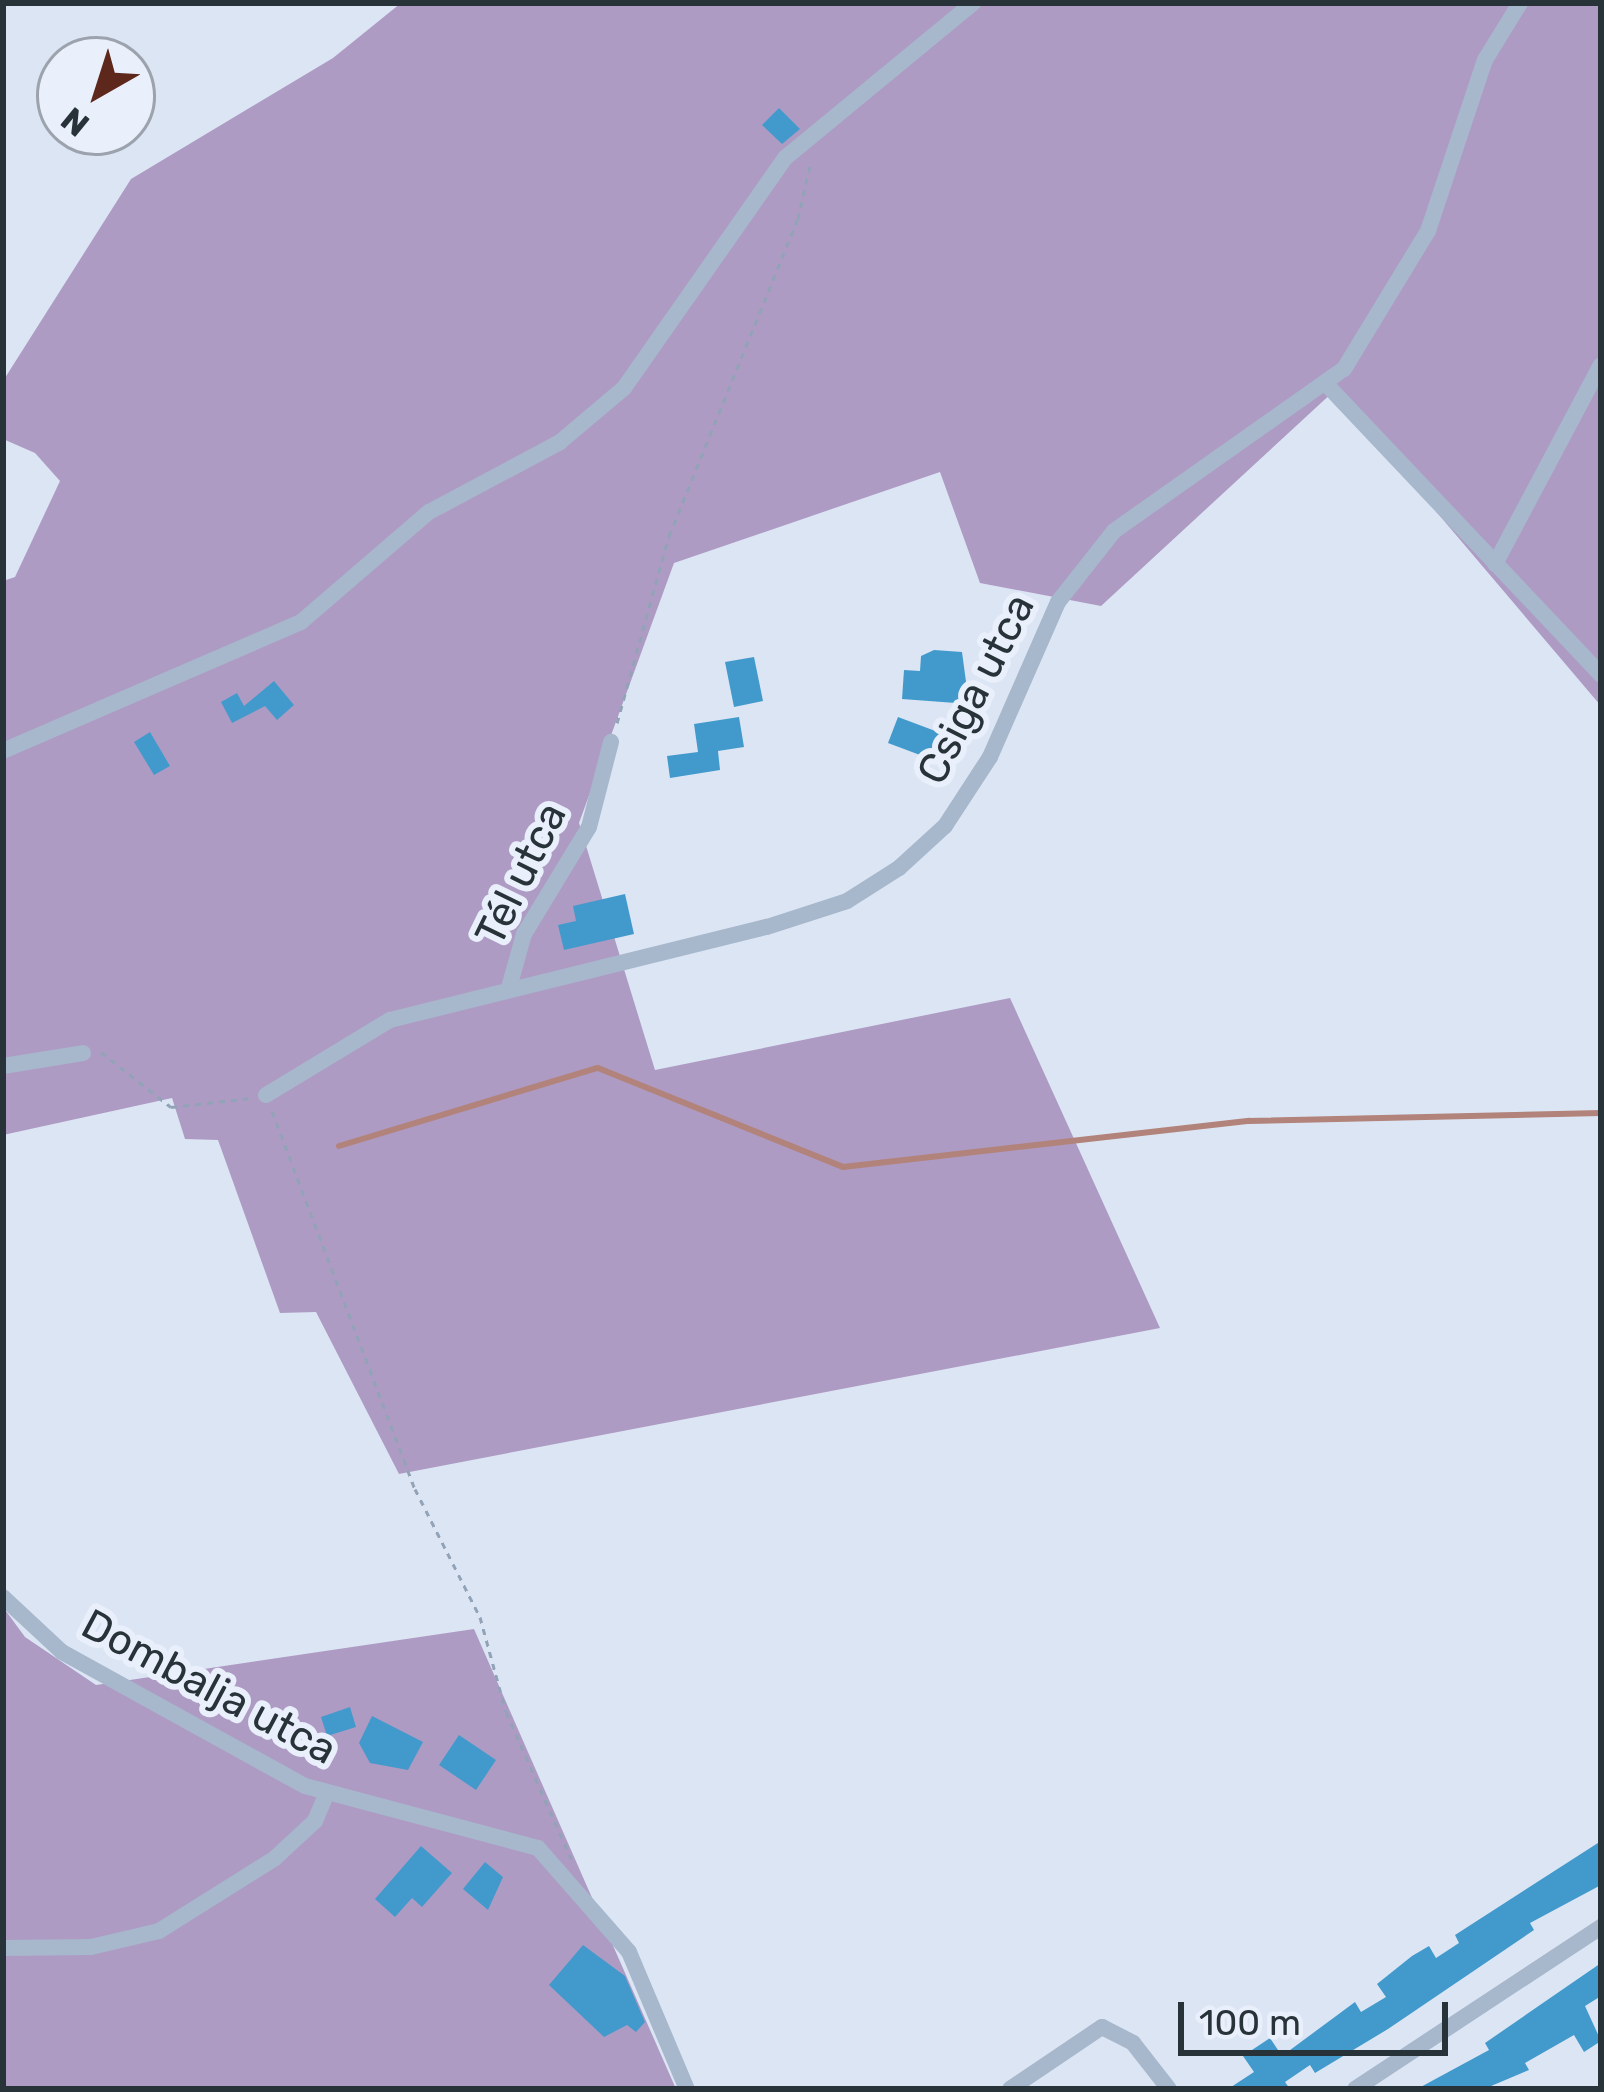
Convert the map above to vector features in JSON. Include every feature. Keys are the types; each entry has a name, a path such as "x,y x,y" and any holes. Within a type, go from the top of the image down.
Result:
{"street":[{"path":"3,751 301,622 429,512 560,442 624,388 731,223 820,129 973,3"},
{"path":"1520,3 1485,60 1428,232 1326,384 1601,675"},
{"path":"1495,564 1601,365"},
{"name":"Csiga utca","path":"510,985 767,927 848,902 899,868 945,826 990,757 1058,602 1114,531 1326,384"},
{"name":"Tél utca","path":"266,1095 390,1020 510,985 524,934 589,827 611,742"},
{"path":"3,1066 83,1053"},
{"name":"Dombalja utca","path":"3,1597 62,1652 328,1793 513,1835 580,1889 646,1983 686,2089"},
{"path":"3,1948 91,1947 159,1931 274,1858 315,1821 328,1793"},
{"path":"1355,2089 1601,1927"},
{"path":"1010,2089 1102,2027 1133,2043 1168,2089"}],"path":[{"path":"611,742 669,536 798,219 820,129"},
{"path":"83,1053 109,1052 176,1107 266,1095 416,1490 480,1617 506,1712 580,1889"}],"shaded area":[{"path":"401,3 1601,3 1601,706 1334,391 1101,606 980,583 940,472 674,563 579,823 655,1070 1010,998 1160,1328 399,1474 316,1312 280,1313 218,1140 185,1139 172,1098 3,1135 3,581 15,577 60,481 35,453 3,439 3,381 131,179 333,58"},
{"path":"3,1607 25,1637 96,1685 474,1629 676,2089 3,2089"}],"building":[{"path":"779,108 800,129 782,144 762,125"},
{"path":"934,650 962,652 969,704 902,699 904,670 920,671 921,656"},
{"path":"754,657 763,701 734,707 725,662"},
{"path":"274,681 294,705 277,720 265,706 232,723 221,702 237,693 244,706"},
{"path":"739,717 744,747 718,751 720,770 670,778 667,756 698,752 694,724"},
{"path":"898,717 954,738 944,764 888,743"},
{"path":"150,732 170,766 154,775 134,742"},
{"path":"625,894 634,934 564,950 558,925 576,921 573,906"},
{"path":"350,1707 356,1727 327,1736 321,1717"},
{"path":"372,1716 423,1742 408,1770 370,1763 359,1743"},
{"path":"459,1735 496,1760 476,1790 439,1765"},
{"path":"1601,1841 1601,1885 1530,1923 1534,1930 1388,2029 1315,2073 1310,2065 1285,2082 1290,2089 1228,2089 1254,2072 1243,2056 1270,2038 1282,2056 1355,2002 1361,2012 1386,1997 1377,1984 1412,1956 1429,1946 1436,1958 1459,1943 1455,1935"},
{"path":"421,1846 452,1873 422,1907 412,1898 395,1917 375,1899"},
{"path":"485,1862 503,1877 488,1910 463,1889"},
{"path":"583,1945 625,1976 645,2022 636,2032 627,2025 604,2037 549,1985"},
{"path":"1601,1963 1601,1996 1585,2006 1601,2041 1584,2052 1574,2035 1525,2063 1529,2070 1484,2089 1417,2089 1489,2050 1485,2043"}],"waterway":[{"path":"339,1146 598,1068 843,1167 1249,1121 1601,1113"}]}
